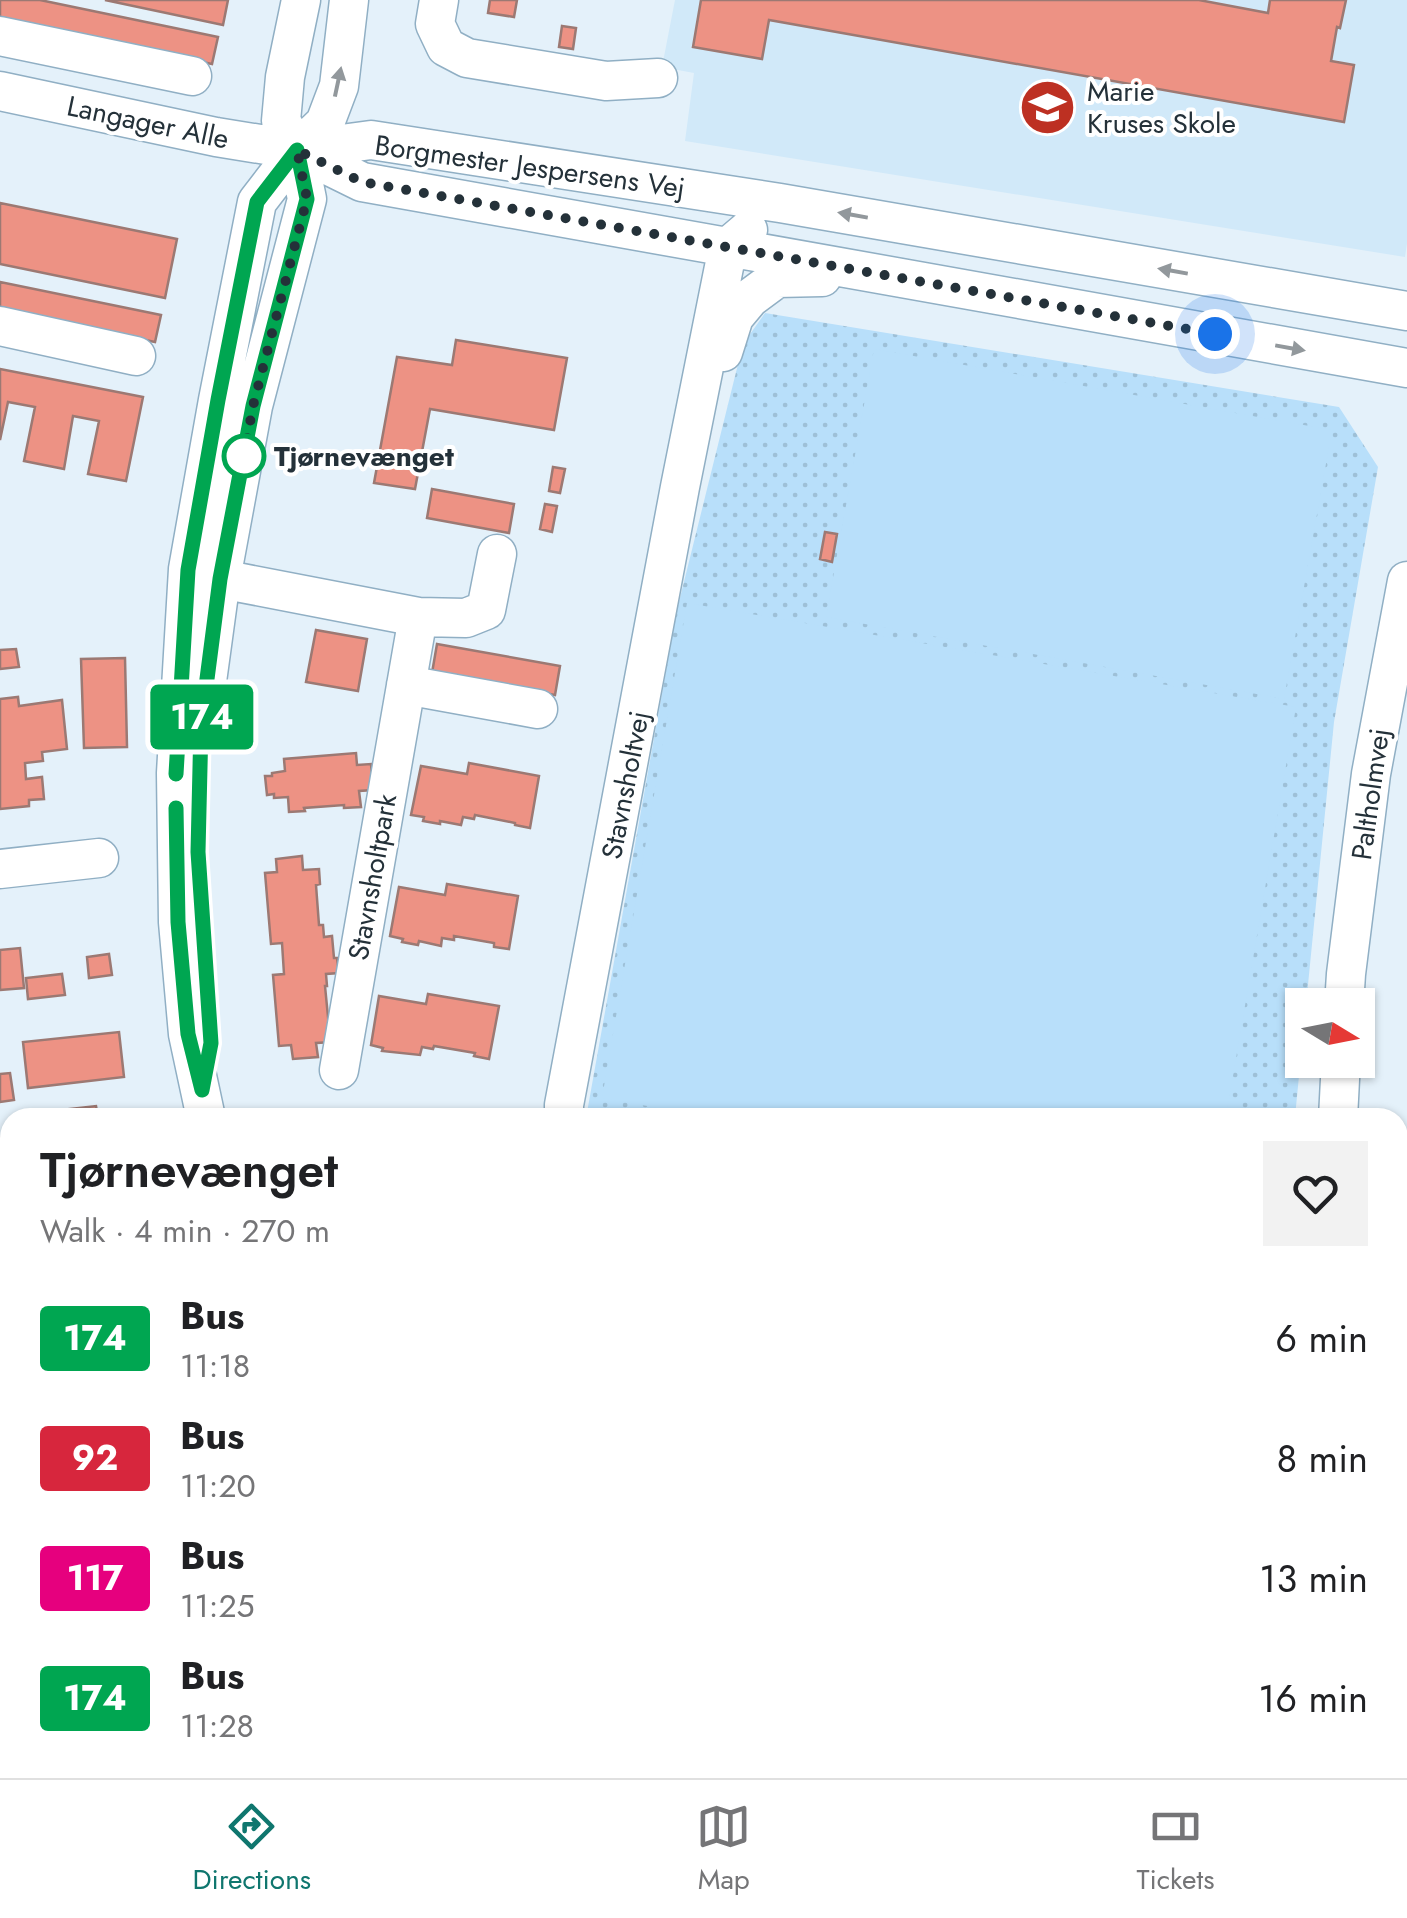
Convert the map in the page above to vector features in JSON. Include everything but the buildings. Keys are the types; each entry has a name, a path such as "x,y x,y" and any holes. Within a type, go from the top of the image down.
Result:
{"street":[{"path":"297,150 281,121 285,77 301,0"},
{"path":"297,150 325,0"},
{"path":"204,1104 211,1043 198,852 204,574 218,400 257,202 297,150 326,124 339,86 349,0"},
{"path":"440,0 435,24 446,46 467,58 606,82 658,78"},
{"path":"0,36 192,76"},
{"name":"Langager Alle","path":"0,91 297,150"},
{"name":"Borgmester Jespersens Vej","path":"297,150 370,140 780,203 1407,311"},
{"name":"Borgmester Jespersens Vej","path":"297,150 362,182 1407,368"},
{"path":"720,246 780,203"},
{"name":"Stavnsholtvej","path":"564,1108 686,453 720,246"},
{"name":"Stavnsholtvej","path":"686,453 734,317 750,298 778,278 812,276 947,286"},
{"path":"0,326 136,356"},
{"path":"204,574 418,617 466,618 486,610 497,554"},
{"name":"Paltholmvej","path":"1346,988 1371,774 1407,581"},
{"name":"Stavnsholtpark","path":"339,1070 418,617"},
{"path":"406,685 538,708"},
{"name":"Paltholmvej","path":"1357,889 1407,724"},
{"path":"0,869 99,858"},
{"path":"1339,1108 1340,1078"}],"shaded area":[{"name":"Marie Kruses Skole","path":"675,0 1407,0 1405,257 685,141 694,73 662,67"},
{"path":"765,313 1339,407 1378,467 1334,722 1308,988 1285,988 1285,1078 1299,1078 1296,1108 588,1108 677,610 743,344"},
{"path":"874,349 1332,430 1284,699 826,617"},
{"path":"687,603 1296,707 1228,1108 658,1108 602,1098"}],"bus line":[{"name":"174","path":"176,774 188,570 250,232 257,202 297,150 307,199 253,406 220,579 201,725 198,852 211,1043 202,1090 188,1034 178,922 176,808"}],"place":[{"name":"Marie Kruses Skole","path":"1048,107"},
{"name":"Tjørnevænget","path":"244,456"}],"route":[{"path":"244,456 253,406 307,199 297,150 362,182 1215,334"}]}
